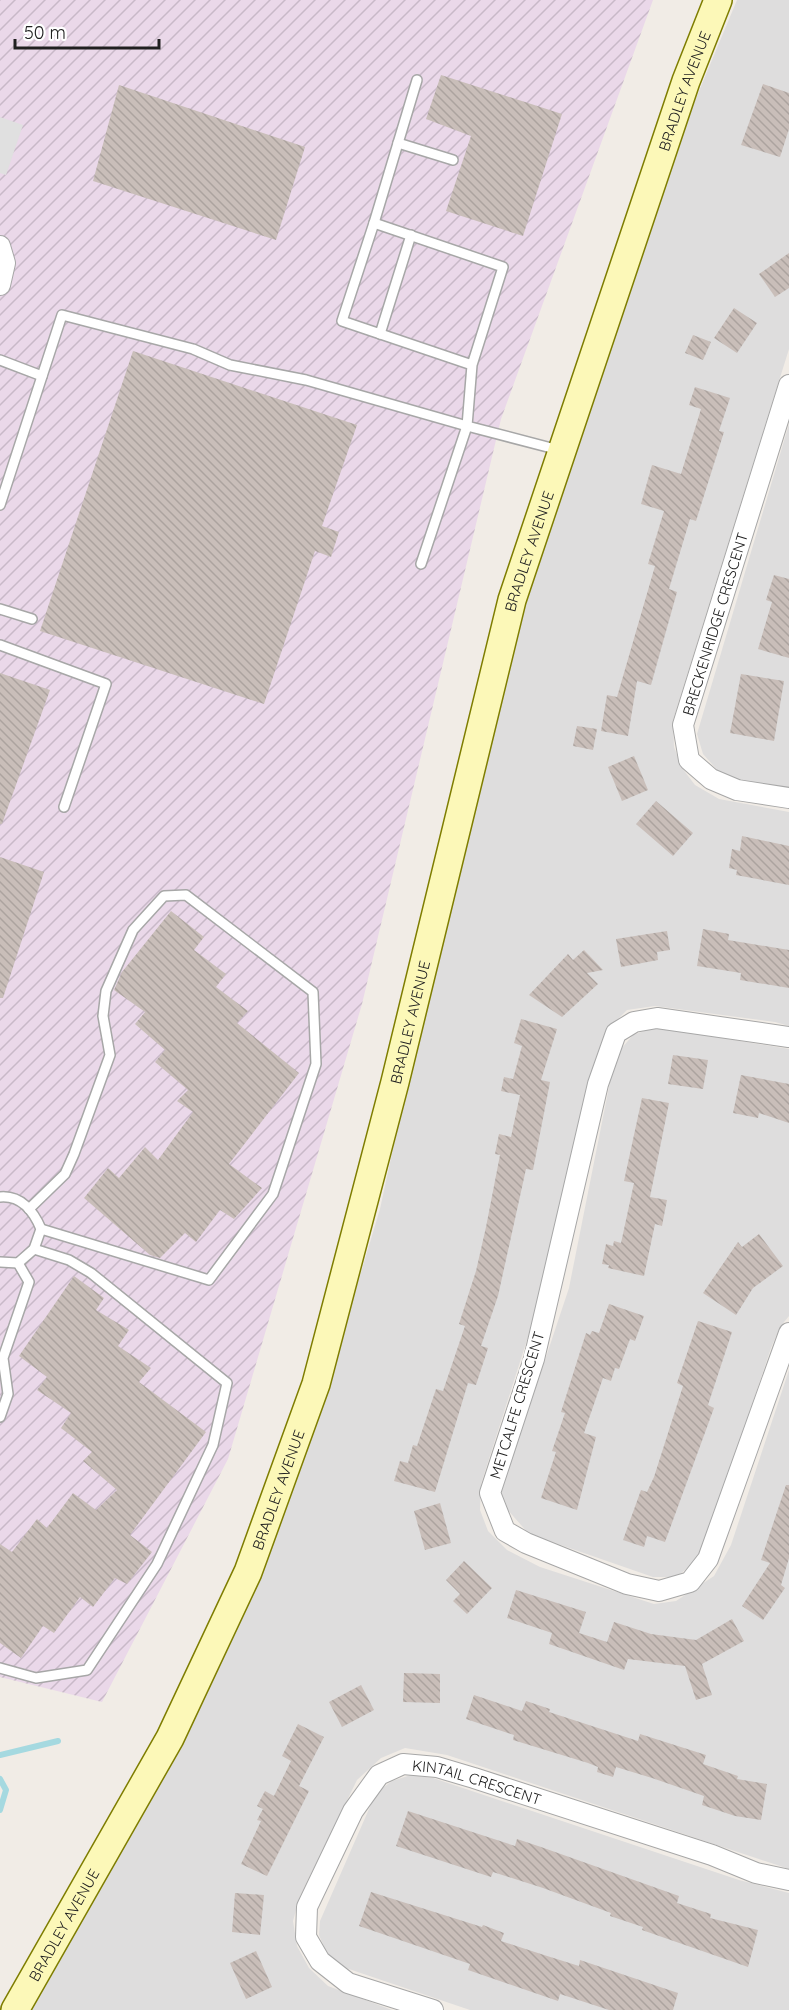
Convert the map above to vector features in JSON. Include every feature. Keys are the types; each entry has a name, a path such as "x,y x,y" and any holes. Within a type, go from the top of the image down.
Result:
{"main road":[{"name":"BRADLEY AVENUE","path":"15,2010 170,1737 248,1572 315,1384 395,1082 512,600 686,81 718,0"}],"street":[{"path":"0,246 5,263 0,285"},
{"name":"BRECKENRIDGE CRESCENT","path":"789,385 684,725 689,760 711,779 737,790 789,798"},
{"name":"METCALFE CRESCENT","path":"789,1036 657,1017 634,1022 616,1033 598,1084 534,1359 490,1493 505,1531 526,1543 627,1584 658,1591 690,1582 708,1559 789,1333"},
{"name":"KINTAIL CRESCENT","path":"433,2010 348,1983 320,1960 306,1937 306,1907 353,1811 379,1775 403,1764 437,1767 474,1778 712,1855 756,1873 789,1880"}],"lane":[{"path":"417,80 342,321 472,365"},
{"path":"398,143 453,160"},
{"path":"374,223 503,267 472,365 467,426 421,564"},
{"path":"380,334 411,235"},
{"path":"0,505 62,315 193,349 230,365 306,380 467,426 562,450"},
{"path":"0,360 42,376"},
{"path":"0,609 32,619"},
{"path":"0,645 106,684 64,807"},
{"path":"29,1209 65,1174 74,1154 110,1055 103,1016 106,991 133,930 164,896 186,895 314,992 316,1064 273,1194 209,1280 41,1229"},
{"path":"0,1197 20,1202 29,1209 34,1213 41,1229 34,1249 18,1263 0,1262"},
{"path":"0,1668 36,1678 87,1670 157,1564 213,1445 227,1383 91,1273 69,1260 34,1249"},
{"path":"0,1417 8,1395 3,1358 29,1282 18,1263"}],"shaded area":[{"path":"0,0 653,0 501,419 362,1004 228,1459 102,1702 0,1677"},
{"path":"737,0 789,0 789,349 673,720 674,747 682,768 695,785 719,799 789,812 789,1026 775,1022 655,1006 627,1010 610,1027 599,1051 550,1268 481,1484 480,1510 488,1531 507,1550 540,1567 654,1604 676,1601 714,1576 731,1545 789,1370 789,1869 447,1755 405,1748 381,1758 357,1780 300,1896 293,1921 297,1946 309,1968 328,1986 392,2010 28,2010 136,1827 217,1667 315,1426 380,1209 424,1006 505,675 542,549 672,156"},
{"path":"0,117 23,125 6,175 0,173"},
{"path":"789,424 789,789 739,781 720,773 703,754 697,734"},
{"path":"655,1027 789,1049 789,1316 780,1327 771,1348 701,1558 676,1577 653,1577 529,1534 506,1508 501,1492 569,1288 611,1077 621,1049 633,1035"},
{"path":"411,1775 433,1778 739,1880 789,1893 789,2010 470,2010 343,1967 327,1954 319,1935 320,1921 376,1793 392,1781"}],"building":[{"path":"441,75 562,114 523,236 446,211 471,136 426,119"},
{"path":"763,84 789,93 789,129 780,157 741,145"},
{"path":"119,85 305,147 276,240 93,181"},
{"path":"789,253 789,288 775,297 759,274"},
{"path":"734,308 757,323 737,353 714,338"},
{"path":"693,335 711,342 703,360 685,353"},
{"path":"133,351 357,425 322,526 339,532 331,557 315,551 264,704 40,631"},
{"path":"695,387 730,398 719,431 724,432 696,521 690,519 669,589 677,592 651,685 637,681 628,736 601,731 607,695 617,697 655,566 648,564 664,511 641,504 652,465 681,474 701,409 689,405"},
{"path":"774,575 789,579 789,658 758,649 772,602 766,600"},
{"path":"0,673 50,690 2,824 0,824"},
{"path":"741,674 784,681 774,741 730,733"},
{"path":"577,726 597,729 593,750 573,746"},
{"path":"634,756 648,790 622,801 608,767"},
{"path":"656,801 693,833 673,856 636,824"},
{"path":"742,836 789,846 789,885 736,875 737,870 729,868 732,849 740,851"},
{"path":"0,857 44,872 3,998 0,998"},
{"path":"171,911 204,937 194,950 226,974 216,987 248,1011 237,1023 299,1073 229,1164 262,1188 234,1219 220,1210 196,1242 185,1233 160,1258 150,1255 84,1198 108,1168 119,1178 145,1147 158,1160 193,1112 177,1101 188,1090 155,1062 165,1050 135,1024 145,1012 114,990 122,972"},
{"path":"703,929 729,934 728,940 789,950 789,988 740,980 741,973 697,966"},
{"path":"667,931 670,950 657,952 658,960 621,967 616,939"},
{"path":"584,950 603,970 587,973 598,984 562,1017 529,995 568,954 573,960"},
{"path":"521,1019 557,1029 541,1080 550,1082 533,1170 526,1169 498,1296 481,1346 488,1348 476,1385 468,1383 435,1492 394,1481 400,1461 408,1463 413,1445 417,1446 436,1389 443,1391 465,1326 459,1324 476,1271 486,1227 500,1155 495,1154 499,1134 511,1137 520,1095 501,1091 504,1077 513,1079 522,1046 514,1043"},
{"path":"673,1055 708,1060 703,1089 668,1084"},
{"path":"741,1075 789,1084 789,1123 759,1113 758,1118 733,1113"},
{"path":"642,1098 669,1103 650,1197 667,1200 662,1226 655,1224 644,1276 608,1268 609,1265 602,1264 606,1244 613,1246 614,1241 621,1243 634,1183 624,1181"},
{"path":"759,1234 783,1266 753,1288 736,1315 703,1293 738,1242 742,1247"},
{"path":"74,1276 104,1298 96,1310 129,1330 118,1346 151,1368 139,1382 206,1432 130,1535 152,1552 127,1584 115,1578 93,1607 80,1597 54,1633 43,1626 21,1658 0,1643 0,1544 12,1552 37,1519 47,1528 73,1493 96,1510 117,1490 83,1461 92,1452 61,1428 71,1413 37,1390 47,1377 19,1356"},
{"path":"609,1304 644,1316 635,1341 630,1339 619,1369 615,1368 611,1381 603,1378 584,1433 596,1437 577,1510 541,1498 556,1452 552,1451 565,1413 561,1412 586,1333 590,1335 592,1331 599,1333"},
{"path":"698,1321 732,1332 708,1405 714,1408 665,1542 647,1536 644,1547 623,1540 641,1490 647,1492 654,1477 683,1386 677,1383"},
{"path":"786,1485 789,1485 789,1558 781,1585 785,1588 763,1620 742,1606 770,1563 761,1560"},
{"path":"440,1503 451,1543 425,1550 414,1511"},
{"path":"464,1561 492,1588 467,1614 453,1601 460,1594 446,1580"},
{"path":"516,1590 586,1612 579,1633 607,1642 614,1622 651,1634 696,1640 732,1619 744,1641 702,1664 712,1695 696,1700 685,1666 628,1659 624,1670 549,1644 552,1633 507,1618"},
{"path":"404,1673 440,1674 440,1703 403,1702"},
{"path":"361,1685 374,1710 342,1727 329,1702"},
{"path":"474,1695 522,1711 526,1701 550,1709 549,1712 638,1741 640,1734 706,1755 703,1764 738,1776 737,1779 767,1784 761,1820 735,1816 702,1805 704,1796 652,1778 616,1767 613,1777 597,1772 598,1767 588,1763 513,1740 514,1735 466,1719"},
{"path":"298,1724 324,1737 299,1786 309,1791 267,1876 241,1864 261,1821 257,1820 263,1809 257,1806 265,1791 274,1796 291,1761 282,1756"},
{"path":"408,1811 515,1846 517,1839 541,1847 679,1896 677,1903 711,1914 710,1918 758,1930 748,1967 642,1930 643,1927 610,1916 611,1913 543,1888 493,1872 491,1877 396,1846"},
{"path":"371,1892 482,1927 483,1925 504,1933 501,1941 579,1966 580,1960 678,1993 673,2010 609,2010 560,1994 558,2001 468,1970 470,1964 359,1926"},
{"path":"235,1893 264,1895 260,1935 232,1932"},
{"path":"256,1951 272,1987 246,1999 230,1963"}],"waterway":[{"path":"0,1755 58,1741"},
{"path":"0,1779 6,1790 0,1810"}]}
